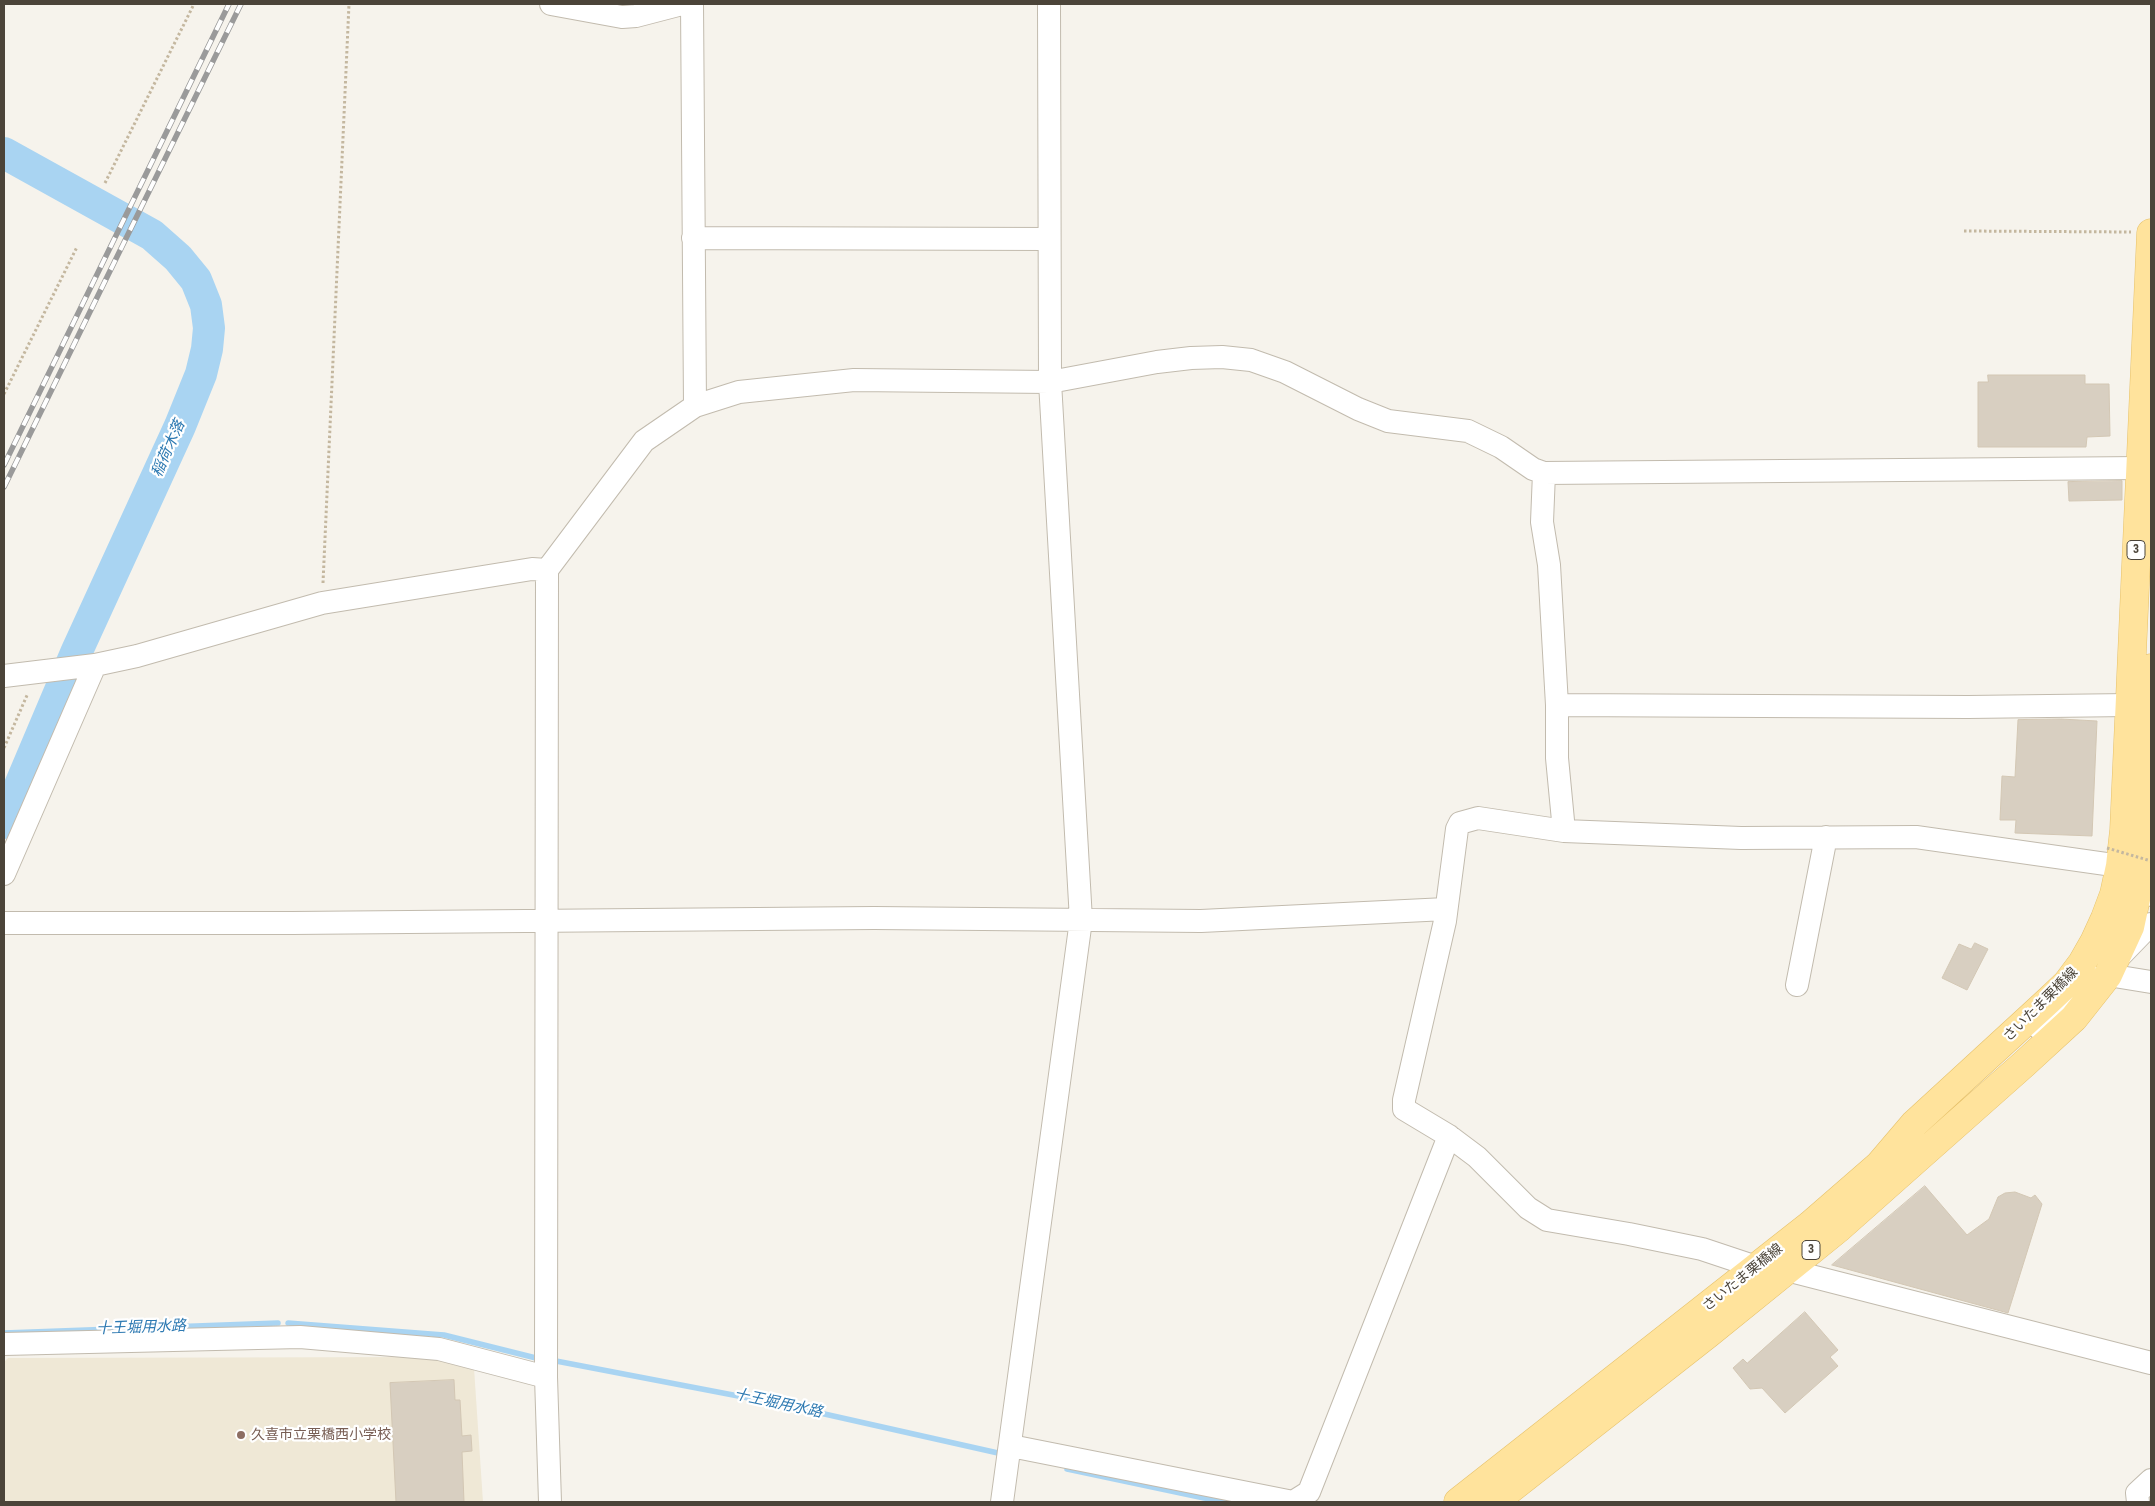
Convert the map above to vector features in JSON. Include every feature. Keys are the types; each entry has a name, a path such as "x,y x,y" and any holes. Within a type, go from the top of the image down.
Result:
{"main road":[{"name":"さいたま栗橋線","path":"1494,1502 1708,1334 1839,1228 2074,1018 2112,967 2130,927 2130,874 2124,830 2140,468 2144,232"},
{"name":"さいたま栗橋線","path":"1458,1502 1810,1225 1879,1165 1914,1124 2066,982 2094,942 2114,894 2130,874 2147,805 2151,668"}],"street":[{"path":"551,4 622,17 636,16 682,4"},
{"path":"692,4 695,406"},
{"path":"1002,1502 1081,920 1050,382 1049,4"},
{"path":"694,238 1049,238"},
{"path":"550,1502 546,1377 547,570 644,441 695,406 740,392 854,380 1050,382 1191,358 1222,357 1252,360 1285,372 1388,421 1468,431 1500,447 1533,469 1544,473 2140,468"},
{"path":"1544,473 1542,522 1549,565 1557,704 1557,758 1564,831"},
{"path":"4,676 92,665 137,656 322,604 532,569 547,570"},
{"path":"4,874 92,665"},
{"path":"1557,704 1762,706 2129,705"},
{"path":"1756,1267 1702,1249 1547,1220 1528,1208 1477,1157 1448,1136 1404,1110 1404,1100 1446,909 1460,823 1478,818 1564,831 1741,838 1916,838 2130,874"},
{"path":"1797,985 1826,837"},
{"path":"4,923 892,918 1201,921 1446,909"},
{"path":"1879,1165 1906,1148 2112,967 2151,924"},
{"path":"2112,967 2130,962 2151,943"},
{"path":"2112,967 2151,982"},
{"path":"1011,1446 1293,1502 1309,1492 1448,1136"},
{"path":"1786,1270 2151,1363"},
{"path":"4,1344 300,1337 439,1349 546,1377"},
{"path":"2138,1502 2137,1493 2151,1480"}],"path":[{"path":"105,183 194,4"},
{"path":"322,604 349,4"},
{"path":"1964,232 2144,232"},
{"path":"4,394 77,247"},
{"path":"4,748 42,671"},
{"path":"2130,874 2151,861"}],"shaded area":[{"name":"久喜市立栗橋西小学校","path":"426,1357 474,1368 483,1502 4,1502 4,1362 8,1358"}],"building":[{"path":"1988,375 2085,375 2085,384 2109,384 2110,436 2087,437 2086,447 1978,447 1978,382 1988,382"},
{"path":"2122,481 2122,500 2069,501 2068,482"},
{"path":"2061,719 2097,721 2092,836 2015,833 2016,820 2000,820 2002,776 2015,777 2018,720"},
{"path":"1975,943 1988,949 1967,990 1942,978 1959,944 1971,949"},
{"path":"1925,1186 1967,1235 1989,1219 1998,1197 2005,1193 2015,1192 2031,1198 2035,1195 2042,1204 2008,1313 1832,1265"},
{"path":"1805,1312 1838,1350 1830,1357 1838,1366 1785,1413 1762,1388 1750,1389 1733,1368 1743,1359 1747,1363"},
{"path":"454,1380 455,1400 460,1400 462,1436 471,1435 472,1451 462,1452 464,1502 396,1502 390,1383"}],"waterway":[{"name":"稲荷木落","path":"4,153 152,235 178,258 196,280 206,305 209,328 207,349 201,374 180,426 76,653 4,823"},
{"name":"十王堀用水路","path":"4,1333 278,1323"},
{"name":"十王堀用水路","path":"288,1323 444,1335 540,1359"},
{"name":"十王堀用水路","path":"556,1361 780,1404 998,1453"},
{"name":"十王堀用水路","path":"1067,1469 1204,1498 1234,1502"}],"railway":[{"path":"4,465 229,4"},
{"path":"4,487 241,4"}],"place":[{"name":"久喜市立栗橋西小学校","path":"241,1435"}]}
